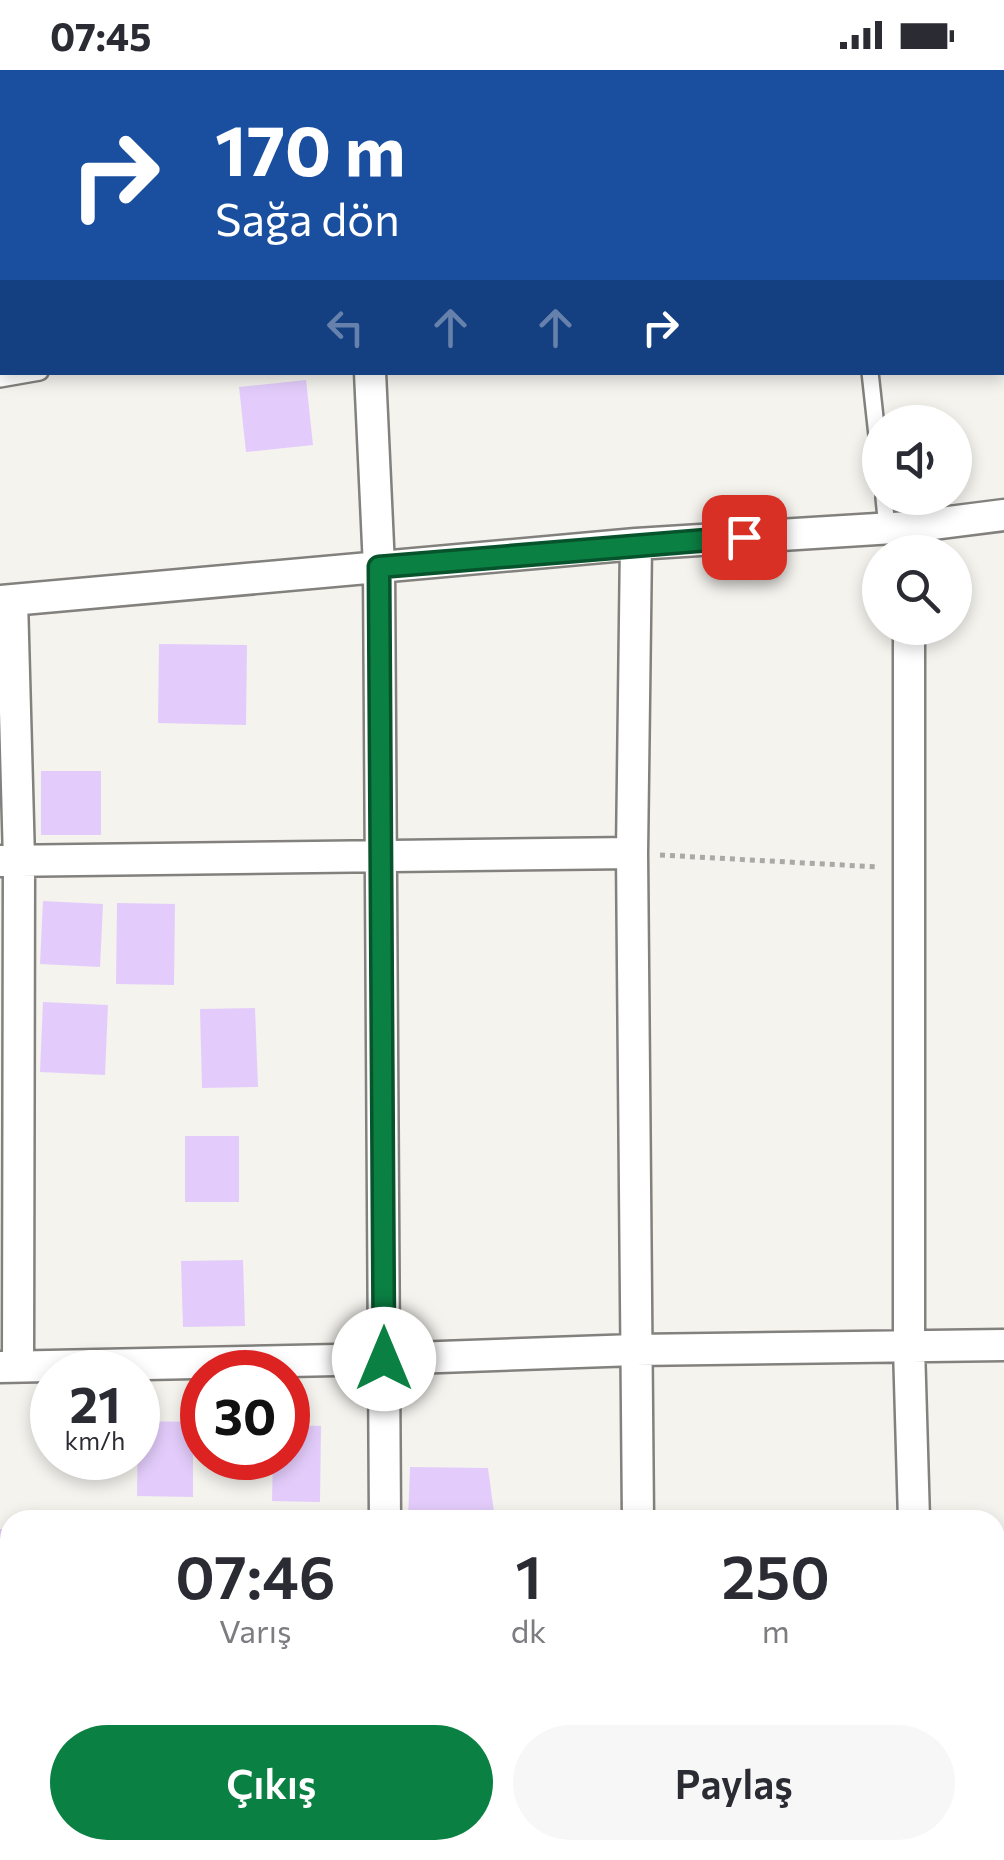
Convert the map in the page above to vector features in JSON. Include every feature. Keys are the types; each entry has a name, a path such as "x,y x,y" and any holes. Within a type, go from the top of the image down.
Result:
{"street":[{"path":"370,375 379,567 385,1510"},
{"path":"907,535 1004,515"},
{"path":"862,537 636,544 6,601 9,1366 1004,1345"},
{"path":"636,544 632,853 638,1510"},
{"path":"909,645 909,1347 914,1510"},
{"path":"9,860 632,853"}],"lane":[{"path":"870,375 874,405"}],"path":[{"path":"632,853 910,869"}],"building":[{"path":"306,380 313,445 246,452 239,387"},
{"path":"159,644 247,645 246,725 158,723"},
{"path":"41,771 101,771 101,835 41,835"},
{"path":"43,901 103,904 100,967 40,964"},
{"path":"117,903 175,904 174,985 116,984"},
{"path":"43,1002 108,1005 105,1075 40,1072"},
{"path":"255,1008 258,1087 202,1088 200,1009"},
{"path":"185,1136 239,1136 239,1202 185,1202"},
{"path":"243,1260 245,1326 183,1327 181,1261"},
{"path":"160,1421 180,1422 180,1480 193,1480 193,1497 137,1496 137,1480 160,1480"},
{"path":"310,1426 321,1426 320,1502 272,1501 272,1480 310,1480"},
{"path":"410,1467 488,1468 494,1510 408,1510"}],"route":[{"path":"384,1359 379,567 744,537"}]}
